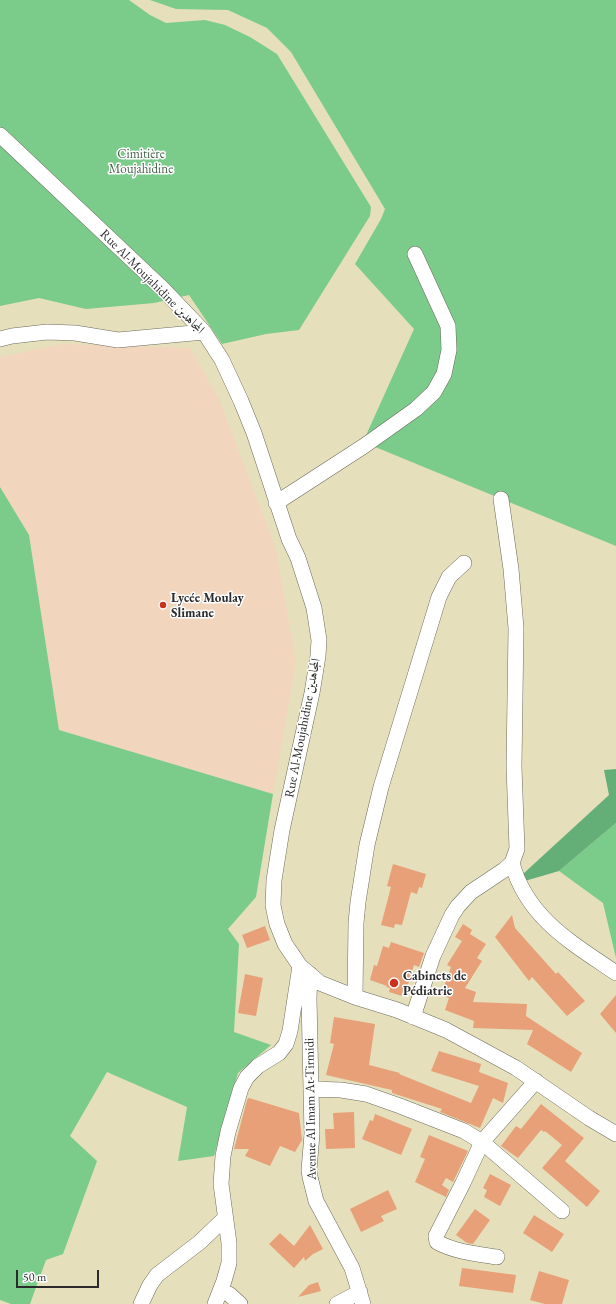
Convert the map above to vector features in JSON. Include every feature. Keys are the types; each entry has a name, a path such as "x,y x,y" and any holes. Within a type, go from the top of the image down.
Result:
{"street":[{"name":"Rue Al-Moujahidine المجاهدين","path":"0,135 163,289 204,332 222,360 254,433 276,503 307,585 314,608 319,640 316,673 282,830 276,866 273,906 277,924 285,944 305,970 320,982 355,997 446,1030 516,1068 589,1118 616,1134"},
{"path":"276,503 364,446 416,409 434,392 444,374 449,350 448,326 415,254"},
{"path":"0,339 47,332 75,333 118,340 204,332"},
{"path":"413,1017 433,956 446,926 458,906 471,892 512,863 517,849 514,767 516,628 511,569 501,499"},
{"path":"355,997 355,943 358,902 367,845 376,807 439,597 449,577 464,563"},
{"path":"512,863 514,873 532,906 568,940 616,973"},
{"path":"217,1297 226,1275 230,1258 229,1243 224,1219 221,1184 222,1163 228,1132 244,1082 250,1073 258,1066 279,1053 286,1044 305,970"},
{"name":"Avenue Al Imam At-Tirmidi","path":"305,970 309,998 312,1134 309,1170 311,1184 314,1196 351,1264 361,1298"},
{"path":"497,1257 457,1250 437,1242 436,1238 482,1142 536,1081"},
{"path":"311,1089 350,1091 378,1098 464,1131 482,1142 562,1211"},
{"path":"141,1304 150,1285 158,1275 200,1242 224,1219"},
{"path":"217,1297 229,1294 240,1304"},
{"path":"337,1304 361,1298"}],"shaded area":[{"name":"Lycée Moulay Slimane","path":"62,344 190,348 219,399 276,549 296,662 273,794 59,730 29,535 0,487 0,357"}],"green space":[{"name":"Cimitière Moujahidine","path":"0,0 129,0 150,15 166,23 205,20 225,25 250,37 277,54 371,207 370,216 299,330 266,334 222,344 189,295 154,303 86,309 39,298 0,306"},
{"path":"150,0 616,0 616,546 363,442 414,329 355,264 381,219 385,209 291,52 267,28 228,10 176,9"},
{"path":"0,487 29,535 59,730 273,794 256,897 228,929 239,944 234,1032 271,1045 238,1073 214,1156 178,1161 187,1107 107,1072 70,1136 97,1161 63,1254 46,1260 30,1304 11,1304 0,1300"},
{"path":"616,769 616,823 559,871 511,885 609,795 604,770"},
{"path":"616,823 616,958 603,903 559,871"}],"building":[{"path":"393,864 426,874 422,888 419,887 417,894 411,892 402,925 395,924 394,928 381,925 391,887 387,886"},
{"path":"512,915 515,928 556,974 558,972 585,1001 567,1016 532,977 529,981 495,937"},
{"path":"463,924 472,930 470,934 486,944 477,958 482,961 465,988 476,992 473,1002 527,1004 526,1016 582,1053 571,1072 527,1044 533,1030 473,1028 474,1021 445,1010 449,998 441,995 451,967 447,965 462,941 455,937"},
{"path":"265,926 270,940 247,948 242,935"},
{"path":"391,942 424,953 419,967 414,965 406,991 403,990 402,996 389,992 390,988 386,987 387,986 370,980 374,965 377,966 383,946 389,948"},
{"path":"245,974 263,978 256,1016 238,1013"},
{"path":"616,995 616,1033 600,1014"},
{"path":"334,1017 375,1024 369,1065 400,1073 399,1074 471,1103 479,1086 431,1071 439,1051 481,1064 479,1072 508,1083 503,1103 493,1098 480,1128 440,1112 442,1109 392,1093 392,1090 326,1075 334,1044 330,1043"},
{"path":"249,1098 299,1113 302,1140 295,1152 280,1146 270,1166 245,1156 249,1149 234,1149 247,1100"},
{"path":"541,1104 584,1138 565,1161 600,1191 587,1207 542,1168 562,1145 545,1131 544,1132 541,1130 518,1158 501,1146 516,1126 521,1129"},
{"path":"354,1112 355,1148 326,1149 325,1129 334,1129 333,1113"},
{"path":"375,1114 412,1129 401,1155 362,1139 370,1120 373,1121"},
{"path":"429,1135 468,1151 453,1182 446,1178 442,1185 449,1190 446,1197 415,1182 425,1159 420,1157"},
{"path":"490,1174 511,1185 500,1206 484,1197 487,1190 483,1188"},
{"path":"388,1190 397,1209 381,1216 384,1221 361,1232 350,1209"},
{"path":"475,1209 490,1220 473,1244 467,1243 456,1235"},
{"path":"534,1215 564,1234 552,1252 523,1233"},
{"path":"310,1225 323,1249 313,1254 305,1261 304,1257 294,1268 269,1244 280,1233 294,1246"},
{"path":"462,1268 516,1275 513,1293 459,1286"},
{"path":"539,1271 569,1280 562,1304 545,1304 530,1300"},
{"path":"318,1282 321,1291 298,1297 309,1285"}],"place":[{"name":"Lycée Moulay Slimane","path":"163,605"},
{"name":"Cabinets de Pédiatrie","path":"394,983"}]}
